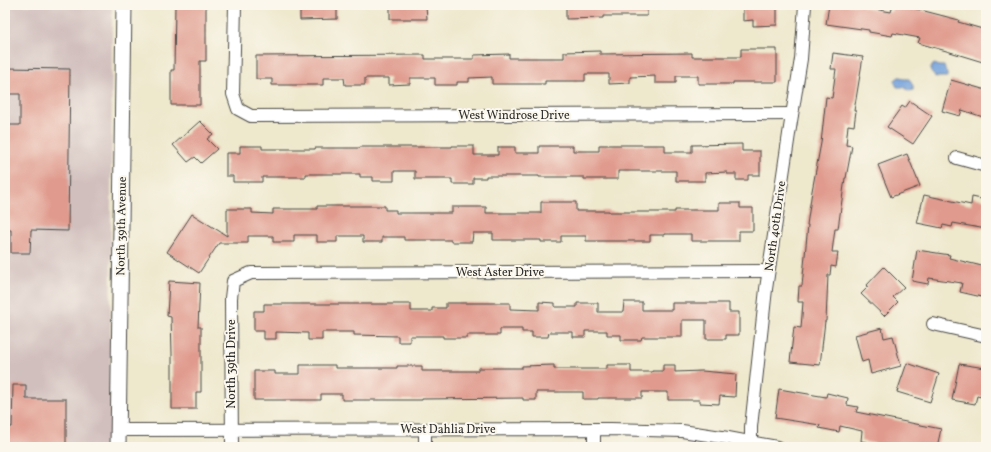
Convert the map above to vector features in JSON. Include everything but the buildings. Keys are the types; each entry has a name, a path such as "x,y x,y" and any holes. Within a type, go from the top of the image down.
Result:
{"street":[{"name":"North 39th Avenue","path":"118,447 124,5"},
{"name":"West Windrose Drive","path":"235,5 233,94 238,109 251,116 792,114"},
{"name":"North 40th Drive","path":"751,444 751,427 768,271 801,59 805,5"},
{"path":"957,158 986,166"},
{"name":"West Aster Drive","path":"233,281 251,273 768,271"},
{"name":"North 39th Drive","path":"232,447 231,298 233,281"},
{"path":"933,324 986,336"},
{"path":"425,429 425,447"},
{"name":"West Dahlia Drive","path":"118,430 594,429 682,432 777,447"},
{"path":"594,429 594,447"}],"shaded area":[{"path":"5,5 112,5 110,447 5,447"}],"water":[{"path":"934,64 944,66 947,77 935,77 930,70"},
{"path":"899,77 909,79 913,90 909,91 904,87 897,87 895,80"}]}
